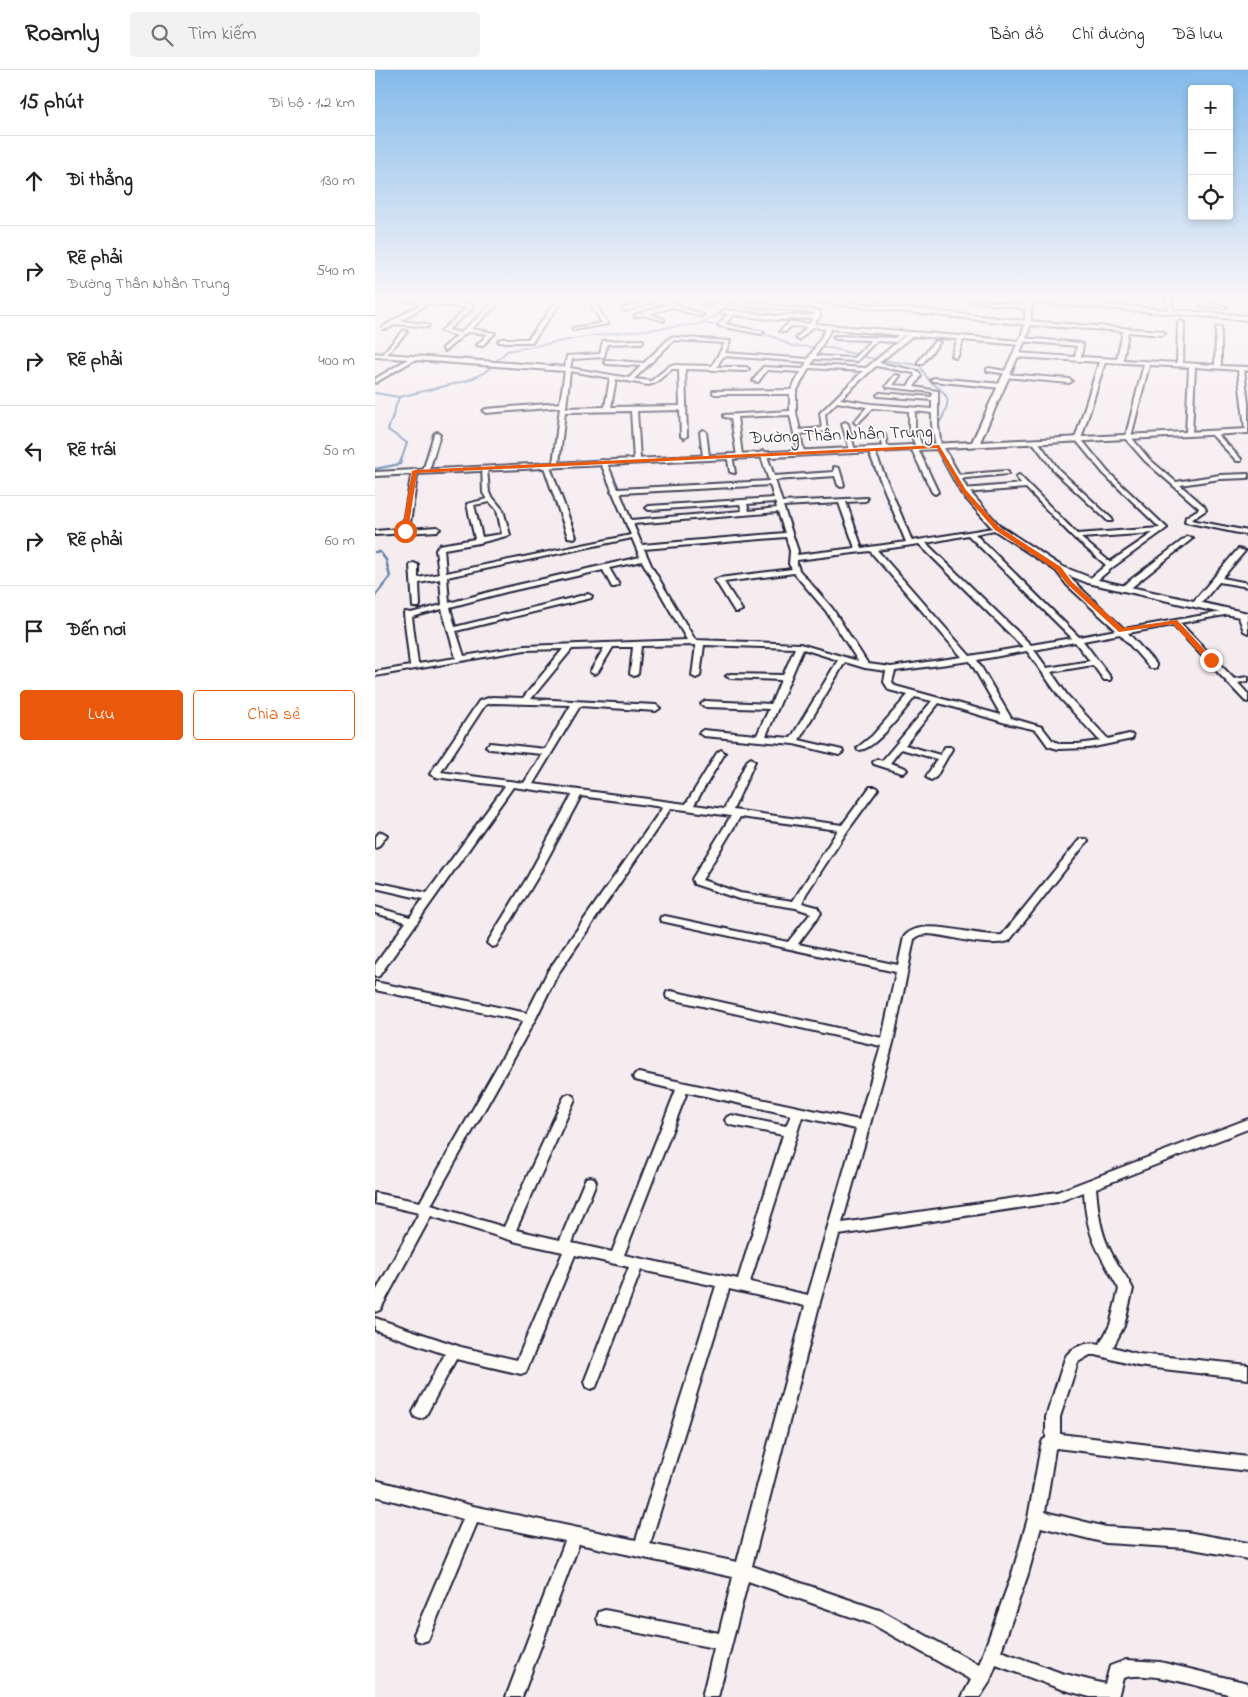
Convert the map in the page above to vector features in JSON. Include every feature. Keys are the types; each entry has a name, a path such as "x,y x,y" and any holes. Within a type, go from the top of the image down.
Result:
{"street":[{"path":"375,381 387,374"},
{"path":"556,464 565,374"},
{"path":"594,374 651,383 661,374"},
{"path":"629,381 637,374"},
{"path":"682,374 684,436"},
{"path":"756,381 761,374"},
{"path":"801,452 793,413 793,392 803,374"},
{"path":"796,432 825,430 823,414 864,374"},
{"path":"909,388 918,374"},
{"path":"976,444 1007,374 1069,380"},
{"path":"1091,581 1110,565 1161,530 1163,525 1106,473 1078,439 1098,374"},
{"path":"1144,374 1127,436 1174,484 1202,507 1203,510 1188,518 1187,521 1248,533"},
{"path":"1189,434 1191,374"},
{"path":"1242,374 1248,430"},
{"path":"897,376 889,386 935,390 935,412 939,446 964,491 997,528 1059,568 1091,581 1245,615 1248,631"},
{"path":"608,410 613,378"},
{"path":"934,380 1002,386"},
{"path":"962,390 965,383"},
{"path":"715,392 793,392"},
{"path":"880,396 936,400"},
{"path":"837,400 871,406 935,412"},
{"path":"857,422 871,406"},
{"path":"486,411 562,407 608,410 682,408"},
{"path":"634,410 637,460"},
{"path":"912,410 912,429 917,448 935,492"},
{"path":"726,416 793,413"},
{"path":"734,415 739,455"},
{"path":"845,424 853,450"},
{"name":"Đường Thân Nhân Trung","path":"375,474 603,461 917,448 1248,430"},
{"path":"703,432 706,456"},
{"path":"1213,432 1239,460"},
{"path":"426,471 437,434"},
{"path":"882,435 886,449"},
{"path":"1035,441 1057,471 1110,520"},
{"path":"871,450 910,544"},
{"path":"763,454 794,551 793,558 796,571 829,610 865,666"},
{"path":"729,455 733,472"},
{"path":"603,461 614,491 644,558 696,642 696,676"},
{"path":"547,464 572,537"},
{"path":"460,658 446,607 441,548 506,535 501,510 485,493 484,468"},
{"path":"405,531 415,471"},
{"path":"614,491 772,480 836,471 841,485"},
{"path":"957,477 1006,473"},
{"path":"1174,484 1229,476 1248,476"},
{"path":"1019,477 1025,486 1075,536 1110,565"},
{"path":"964,491 1025,486"},
{"path":"628,522 744,513 780,505 865,499"},
{"path":"479,541 469,504 492,500"},
{"path":"842,500 859,550"},
{"path":"649,508 743,502 780,505"},
{"path":"743,502 746,510 744,513"},
{"path":"793,558 910,544 997,528"},
{"path":"375,533 437,529"},
{"path":"1075,536 1161,530"},
{"path":"970,533 1077,639 1107,678"},
{"path":"640,547 789,535"},
{"path":"416,581 634,536"},
{"path":"1124,589 1189,538"},
{"path":"921,542 1029,648 1064,697 1105,741"},
{"path":"872,549 970,659 1009,721"},
{"path":"1196,604 1241,551"},
{"path":"414,667 409,615 446,607 496,592 644,558"},
{"path":"414,565 416,605"},
{"path":"605,567 615,585"},
{"path":"1059,568 1070,583 1121,630 1153,666"},
{"path":"738,610 719,580 796,571"},
{"path":"1217,579 1248,584"},
{"path":"452,630 589,596"},
{"path":"375,674 525,648 696,642 800,646 865,666 891,669 970,659 1121,630 1230,612"},
{"path":"1175,622 1248,699"},
{"path":"633,674 637,644"},
{"path":"525,701 570,646"},
{"path":"594,672 610,646"},
{"path":"761,737 800,646"},
{"path":"794,741 843,659"},
{"path":"1045,671 1096,662"},
{"path":"891,669 889,685 937,701 1041,729 1048,742 1058,746 1085,745 1129,737"},
{"path":"730,676 785,678"},
{"path":"1232,682 1248,679"},
{"path":"861,748 875,738 913,694"},
{"path":"656,708 492,700 482,703 434,772 437,776 844,828"},
{"path":"902,770 881,763 900,746 937,701"},
{"path":"527,786 577,704"},
{"path":"705,704 773,707"},
{"path":"703,733 794,741 839,752"},
{"path":"491,746 547,752"},
{"path":"900,746 942,758"},
{"path":"931,778 949,749"},
{"path":"688,808 721,753"},
{"path":"727,813 751,761"},
{"path":"375,974 511,784"},
{"path":"796,905 844,828 873,789"},
{"path":"492,943 523,895 578,793"},
{"path":"375,1306 380,1286 426,1208 552,974 668,806"},
{"path":"737,814 697,879 698,882 722,888 731,894 813,909 816,913 791,946"},
{"path":"375,845 382,835"},
{"path":"710,1697 813,1302 887,1042 909,937 917,932 930,930 986,939 1005,938 1083,841"},
{"path":"375,885 430,897"},
{"path":"375,910 413,921"},
{"path":"665,919 903,970"},
{"path":"375,986 530,1018"},
{"path":"671,995 887,1042"},
{"path":"639,1077 862,1125"},
{"path":"616,1259 683,1087"},
{"path":"509,1233 569,1099"},
{"path":"742,1287 789,1132 798,1112"},
{"path":"731,1120 789,1132"},
{"path":"833,1230 1057,1198 1090,1187 1248,1124"},
{"path":"375,1324 456,1351 521,1367 567,1248 590,1182"},
{"path":"1090,1187 1091,1214 1097,1234 1104,1253 1126,1289 1117,1326 1105,1350"},
{"path":"375,1198 426,1208 567,1248 813,1302"},
{"path":"591,1382 637,1264"},
{"path":"641,1548 724,1283"},
{"path":"970,1697 983,1677 1020,1574 1036,1518 1046,1450 1053,1442 1053,1417 1072,1358 1088,1349 1105,1350 1138,1360 1248,1372"},
{"path":"420,1412 451,1354 456,1351"},
{"path":"1053,1442 1248,1464"},
{"path":"375,1488 473,1514 743,1571 876,1618 983,1677"},
{"path":"423,1634 473,1514"},
{"path":"1036,1518 1106,1536 1187,1540 1248,1551"},
{"path":"514,1697 575,1535"},
{"path":"605,1618 724,1642"},
{"path":"990,1655 1061,1681 1107,1693 1112,1692 1118,1671 1124,1667 1138,1666 1248,1691"}],"waterway":[{"path":"399,397 466,381 482,374"},
{"path":"925,374 947,399 946,408 940,422"},
{"path":"375,393 399,397"},
{"path":"399,397 388,430 407,443 401,461"},
{"path":"375,469 400,464 401,460"},
{"path":"375,552 380,552 386,560 390,577 375,596"}],"route":[{"path":"405,531 415,471 939,446 964,491 997,528 1037,557 1059,568 1070,583 1121,630 1175,622 1211,660"}]}
